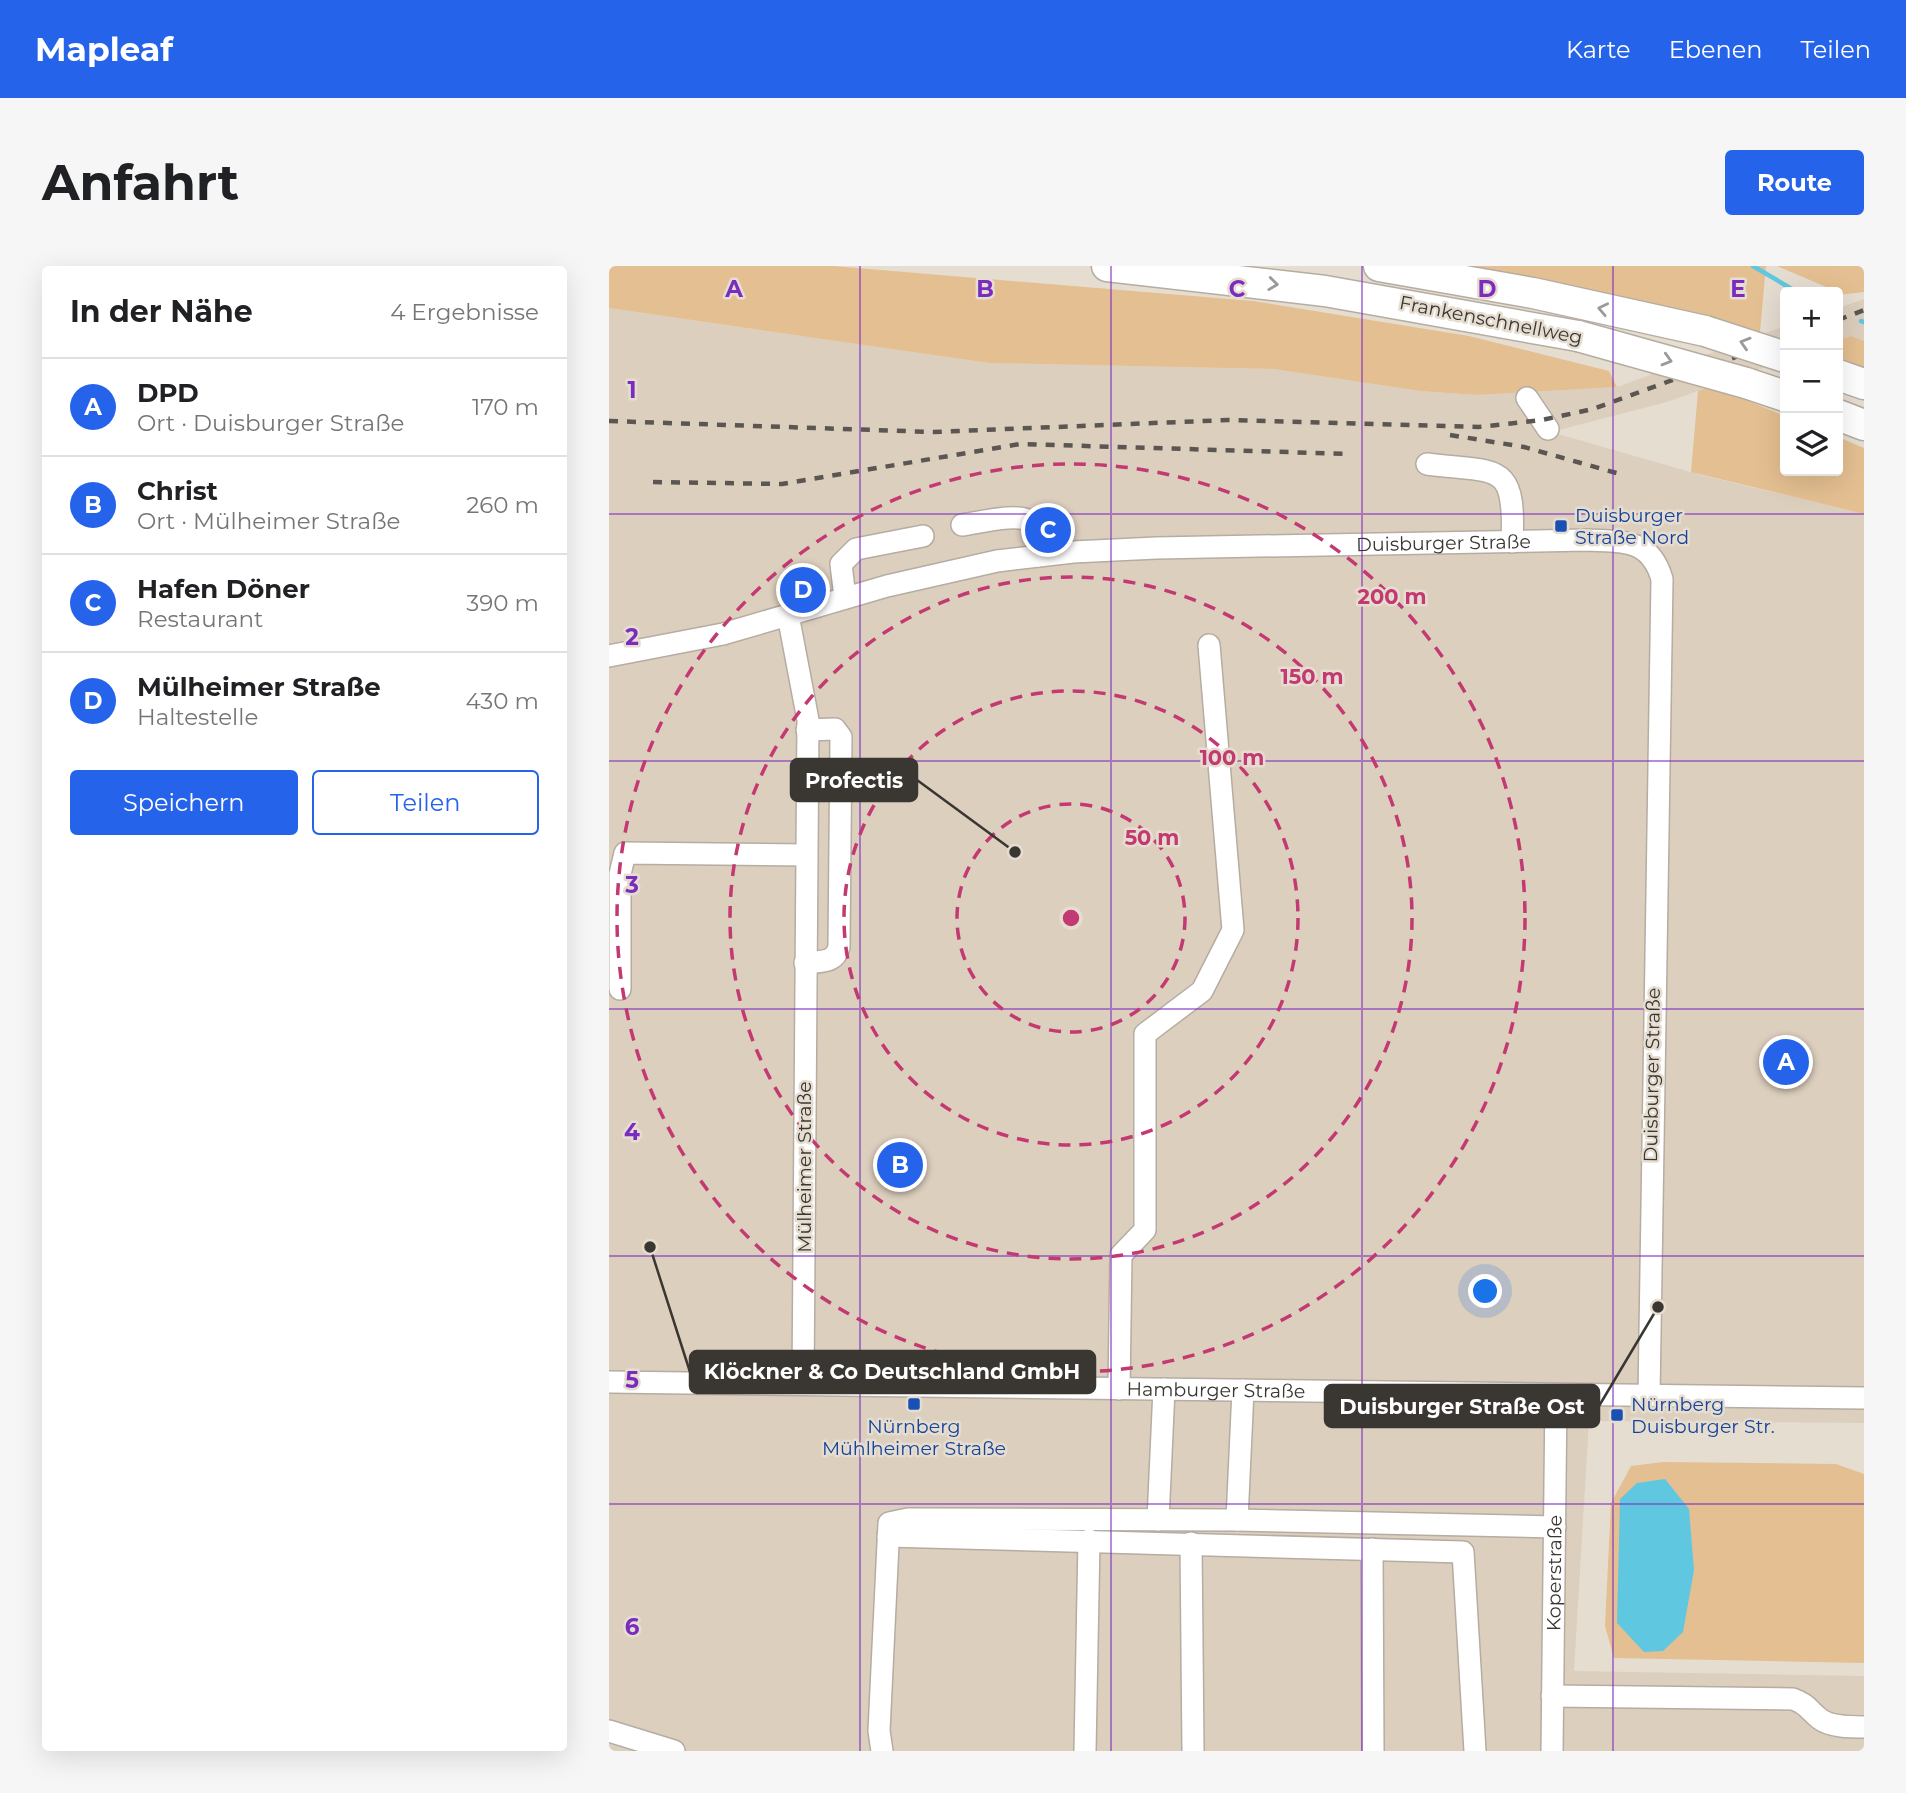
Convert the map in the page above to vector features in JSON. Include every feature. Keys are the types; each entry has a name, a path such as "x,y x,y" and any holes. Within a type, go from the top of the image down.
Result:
{"highway":[{"name":"Frankenschnellweg","path":"1107,266 1338,293 1578,336 1780,394"},
{"name":"Frankenschnellweg","path":"1379,266 1520,290 1670,323 1780,356"},
{"path":"1843,417 1864,425"}],"street":[{"path":"1527,398 1548,429"},
{"path":"1427,464 1490,472 1502,477 1510,488 1514,502 1512,541"},
{"path":"961,525 1021,517 1030,521 1036,532 1038,556"},
{"path":"845,598 841,564 847,555 856,549 923,536"},
{"name":"Duisburger Straße","path":"609,656 723,634 845,598 983,563 1038,556 1156,548 1587,540 1633,544 1656,560 1662,579 1649,1396"},
{"name":"Mülheimer Straße","path":"788,615 807,730 803,1384"},
{"path":"1119,1389 1121,1255 1145,1230 1145,1034 1202,991 1233,930 1209,645"},
{"path":"805,962 830,961 837,954 839,947 841,737 835,729 807,730"},
{"path":"620,989 620,874 625,853 806,855"},
{"name":"Hamburger Straße","path":"609,1382 1864,1398"},
{"path":"1158,1520 1164,1389"},
{"path":"1237,1520 1243,1390"},
{"name":"Koperstraße","path":"1552,1751 1556,1395"},
{"path":"882,1751 879,1731 889,1523 908,1519 1237,1520 1555,1527"},
{"path":"888,1536 1463,1552 1475,1751"},
{"path":"1085,1751 1089,1540"},
{"path":"1191,1544 1193,1751"},
{"path":"1372,1549 1373,1751"},
{"path":"1552,1696 1793,1699 1809,1705 1821,1721 1847,1727 1864,1727"},
{"path":"609,1731 674,1751"}],"shaded area":[{"path":"609,266 833,266 1253,301 1469,336 1609,371 1617,387 1476,395 1420,391 1274,369 989,363 609,308"},
{"path":"1454,266 1766,266 1760,332"},
{"path":"1777,266 1864,266 1864,292 1843,294 1843,287 1826,287"},
{"path":"1864,299 1864,341 1851,336 1843,339 1843,306"},
{"path":"609,308 989,363 1274,369 1420,391 1476,395 1617,387 1780,328 1780,362 1667,402 1551,432 1701,475 1864,514 1864,1423 1589,1421 1574,1671 1864,1676 1864,1751 609,1751"},
{"path":"1851,336 1864,341 1864,368 1843,360 1843,339"},
{"path":"1712,386 1780,414 1780,476 1843,476 1843,439 1864,448 1864,514 1691,472 1698,391"},
{"path":"1663,1462 1836,1464 1864,1474 1864,1663 1614,1658 1605,1626 1611,1503 1631,1466"}],"water":[{"path":"1665,1479 1689,1509 1694,1570 1683,1632 1663,1651 1644,1652 1617,1623 1620,1499 1637,1483"}],"waterway":[{"path":"1753,266 1789,287"}],"railway":[{"path":"1843,318 1864,310"},
{"path":"609,421 933,432 1228,420 1478,427 1542,420 1593,409 1780,341"},
{"path":"1450,435 1524,447 1620,474"},
{"path":"653,482 782,484 1020,444 1351,454"}],"place":[{"name":"Duisburger Straße Nord","path":"1561,526"},
{"name":"Hafen Döner","path":"1048,530"},
{"name":"Mülheimer Straße","path":"803,590"},
{"name":"Profectis","path":"1015,852"},
{"name":"DPD","path":"1786,1062"},
{"name":"Christ","path":"900,1165"},
{"name":"Klöckner & Co Deutschland GmbH","path":"650,1247"},
{"name":"Duisburger Straße Ost","path":"1658,1307"},
{"name":"Nürnberg Mühlheimer Straße","path":"914,1404"},
{"name":"Nürnberg Duisburger Str.","path":"1617,1415"}]}
